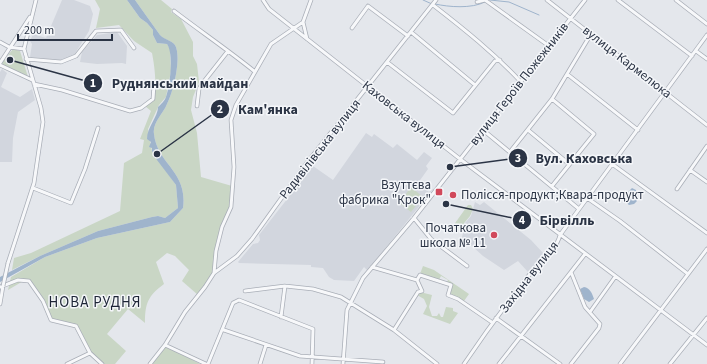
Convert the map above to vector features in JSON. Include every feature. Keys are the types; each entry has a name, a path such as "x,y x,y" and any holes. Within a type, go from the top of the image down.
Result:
{"street":[{"path":"0,304 2,286 8,263 33,188 43,122 41,108 24,49 31,15 36,0"},
{"name":"Каховська вулиця","path":"263,0 269,9 460,159 707,345"},
{"path":"307,39 303,22 311,0"},
{"name":"Радивілівська вулиця","path":"150,364 165,345 185,312 214,273 221,266 237,256 252,239 306,164 436,0"},
{"path":"477,2 485,0 549,46"},
{"name":"вулиця Кармелюка","path":"547,0 707,125"},
{"name":"вулиця Героїв Пожежників","path":"343,364 347,310 363,278 414,218 585,0"},
{"path":"618,0 692,56"},
{"path":"676,0 707,24"},
{"path":"432,5 472,35 500,60 520,82"},
{"path":"352,28 368,6 408,36"},
{"path":"174,11 254,71"},
{"path":"31,15 9,47 0,64 32,80"},
{"path":"214,273 215,260 222,227 231,207 234,167 231,120 236,104 271,44 303,22"},
{"path":"26,59 61,62 76,56 96,31 103,30 121,30 134,48"},
{"path":"411,32 475,86"},
{"path":"510,152 552,99 591,34"},
{"name":"Західна вулиця","path":"464,364 496,318 558,243 560,235 586,198 707,36"},
{"path":"0,42 9,47 24,49"},
{"path":"197,106 202,84 228,51"},
{"path":"696,51 707,59"},
{"path":"387,62 453,113 495,61 500,60"},
{"path":"567,74 638,130"},
{"path":"34,84 62,90 130,110 141,108 153,99 154,85"},
{"path":"552,99 594,133 552,186"},
{"path":"33,188 71,203 85,169 98,128"},
{"path":"483,130 579,209"},
{"path":"528,130 569,164"},
{"path":"677,189 707,146"},
{"path":"612,164 707,233"},
{"path":"690,170 707,182"},
{"path":"586,198 620,221 688,274"},
{"path":"414,218 431,239 466,266"},
{"path":"620,364 707,249"},
{"path":"499,364 522,337 585,254"},
{"path":"215,260 217,265 221,266"},
{"path":"372,267 416,280 422,291 418,292 394,330"},
{"path":"571,272 580,296 600,324 599,328 571,364"},
{"path":"416,280 420,275 451,285 448,295 458,298 493,323"},
{"path":"590,312 615,277"},
{"path":"2,286 18,280 29,281 43,301 51,320 76,326 90,353 102,364"},
{"path":"281,317 285,286"},
{"path":"245,291 285,286 318,290 351,302 394,330 433,359 437,364"},
{"path":"165,345 207,364 224,330 234,303 240,300 313,329 312,364"},
{"path":"496,318 560,364"},
{"path":"670,364 707,318"},
{"path":"224,330 291,354 312,358 383,362"},
{"path":"260,364 266,345"},
{"path":"67,364 90,353"}],"shaded area":[{"path":"62,0 74,0 90,6 93,14 89,31 74,55 61,60 30,57 32,44 30,41 33,34 46,38"},
{"path":"117,32 127,46 126,64 97,64 80,62 82,52 97,35"},
{"path":"2,69 7,73 1,87 20,97 32,89 35,100 18,112 13,138 12,162 0,162 0,72"},
{"path":"366,133 372,137 374,134 393,148 397,144 417,160 424,152 432,158 426,166 428,169 418,183 429,192 434,188 371,266 367,270 364,267 354,281 334,280 329,277 323,268 311,267 311,265 239,263 238,262 253,244 258,243 260,240 259,235 313,166 333,180"},
{"name":"Початкова школа № 11","path":"475,202 480,205 484,202 531,240 544,254 528,272 518,261 504,270 483,256 462,237 463,233 459,230 471,216"}],"green space":[{"path":"95,0 127,0 140,18 153,30 153,35 157,43 167,44 170,49 171,71 166,97 159,105 148,129 152,151 176,185 178,208 165,218 158,216 152,217 98,231 12,270 14,258 31,253 120,211 124,163 142,153 144,140 140,139 151,111 145,106 153,99 155,89 152,53 134,41 119,25 96,28 100,9"},
{"path":"135,0 161,0 172,9 171,12 181,19 193,42 193,56 197,64 199,82 193,97 191,110 197,133 201,177 232,186 231,207 222,227 216,251 214,273 198,295 182,281 189,270 175,256 167,253 156,262 164,284 154,292 148,300 145,323 128,309 107,334 126,351 115,364 102,364 90,353 76,328 72,324 51,320 35,288 25,280 8,290 11,277 45,257 97,238 170,222 183,208 181,185 177,176 160,153 154,134 156,122 165,108 172,92 176,75 178,58 177,51 173,43 160,35"},
{"path":"13,49 20,51 28,77 1,64"},
{"path":"411,187 423,197 411,212 399,203"},
{"path":"468,205 471,205 473,209 470,216 460,228 435,232 447,230 453,226"},
{"path":"423,266 434,270 469,294 464,301 450,294 452,284 447,282 448,280 441,276 439,280 420,274"},
{"path":"420,292 432,295 429,307 432,316 437,316 439,313 441,317 443,317 446,307 453,308 453,311 458,313 450,324 423,314 427,306 424,299 417,295"},
{"path":"165,345 200,364 150,364"}],"water":[{"path":"127,0 135,0 160,35 173,43 177,51 178,58 176,75 172,92 165,108 156,122 154,134 160,153 177,176 181,185 183,208 170,222 97,238 45,257 0,282 0,277 40,256 98,231 152,217 158,216 165,218 178,208 176,185 157,160 152,148 149,147 151,142 147,139 147,135 158,111 158,107 166,97 171,70 169,49 167,44 157,43 153,35 153,30 140,18"},
{"path":"632,188 636,190 637,201 634,204 629,205 626,202 628,192"},
{"path":"584,287 588,288 594,299 589,302 584,299 580,289"}],"waterway":[{"path":"423,0 432,4"},
{"path":"490,0 509,2 539,15"},
{"path":"435,4 453,7 473,6 485,2"}],"place":[{"name":"Руднянський майдан","path":"10,60"},
{"name":"Кам'янка","path":"157,154"},
{"name":"Вул. Каховська","path":"450,167"},
{"name":"Взуттєва фабрика \"Крок\"","path":"439,192"},
{"name":"Полісся-продукт;Квара-продукт","path":"453,195"},
{"name":"Бірвілль","path":"446,204"},
{"name":"Початкова школа № 11","path":"494,235"}],"district":[{"name":"НОВА РУДНЯ","path":"95,302"}]}
